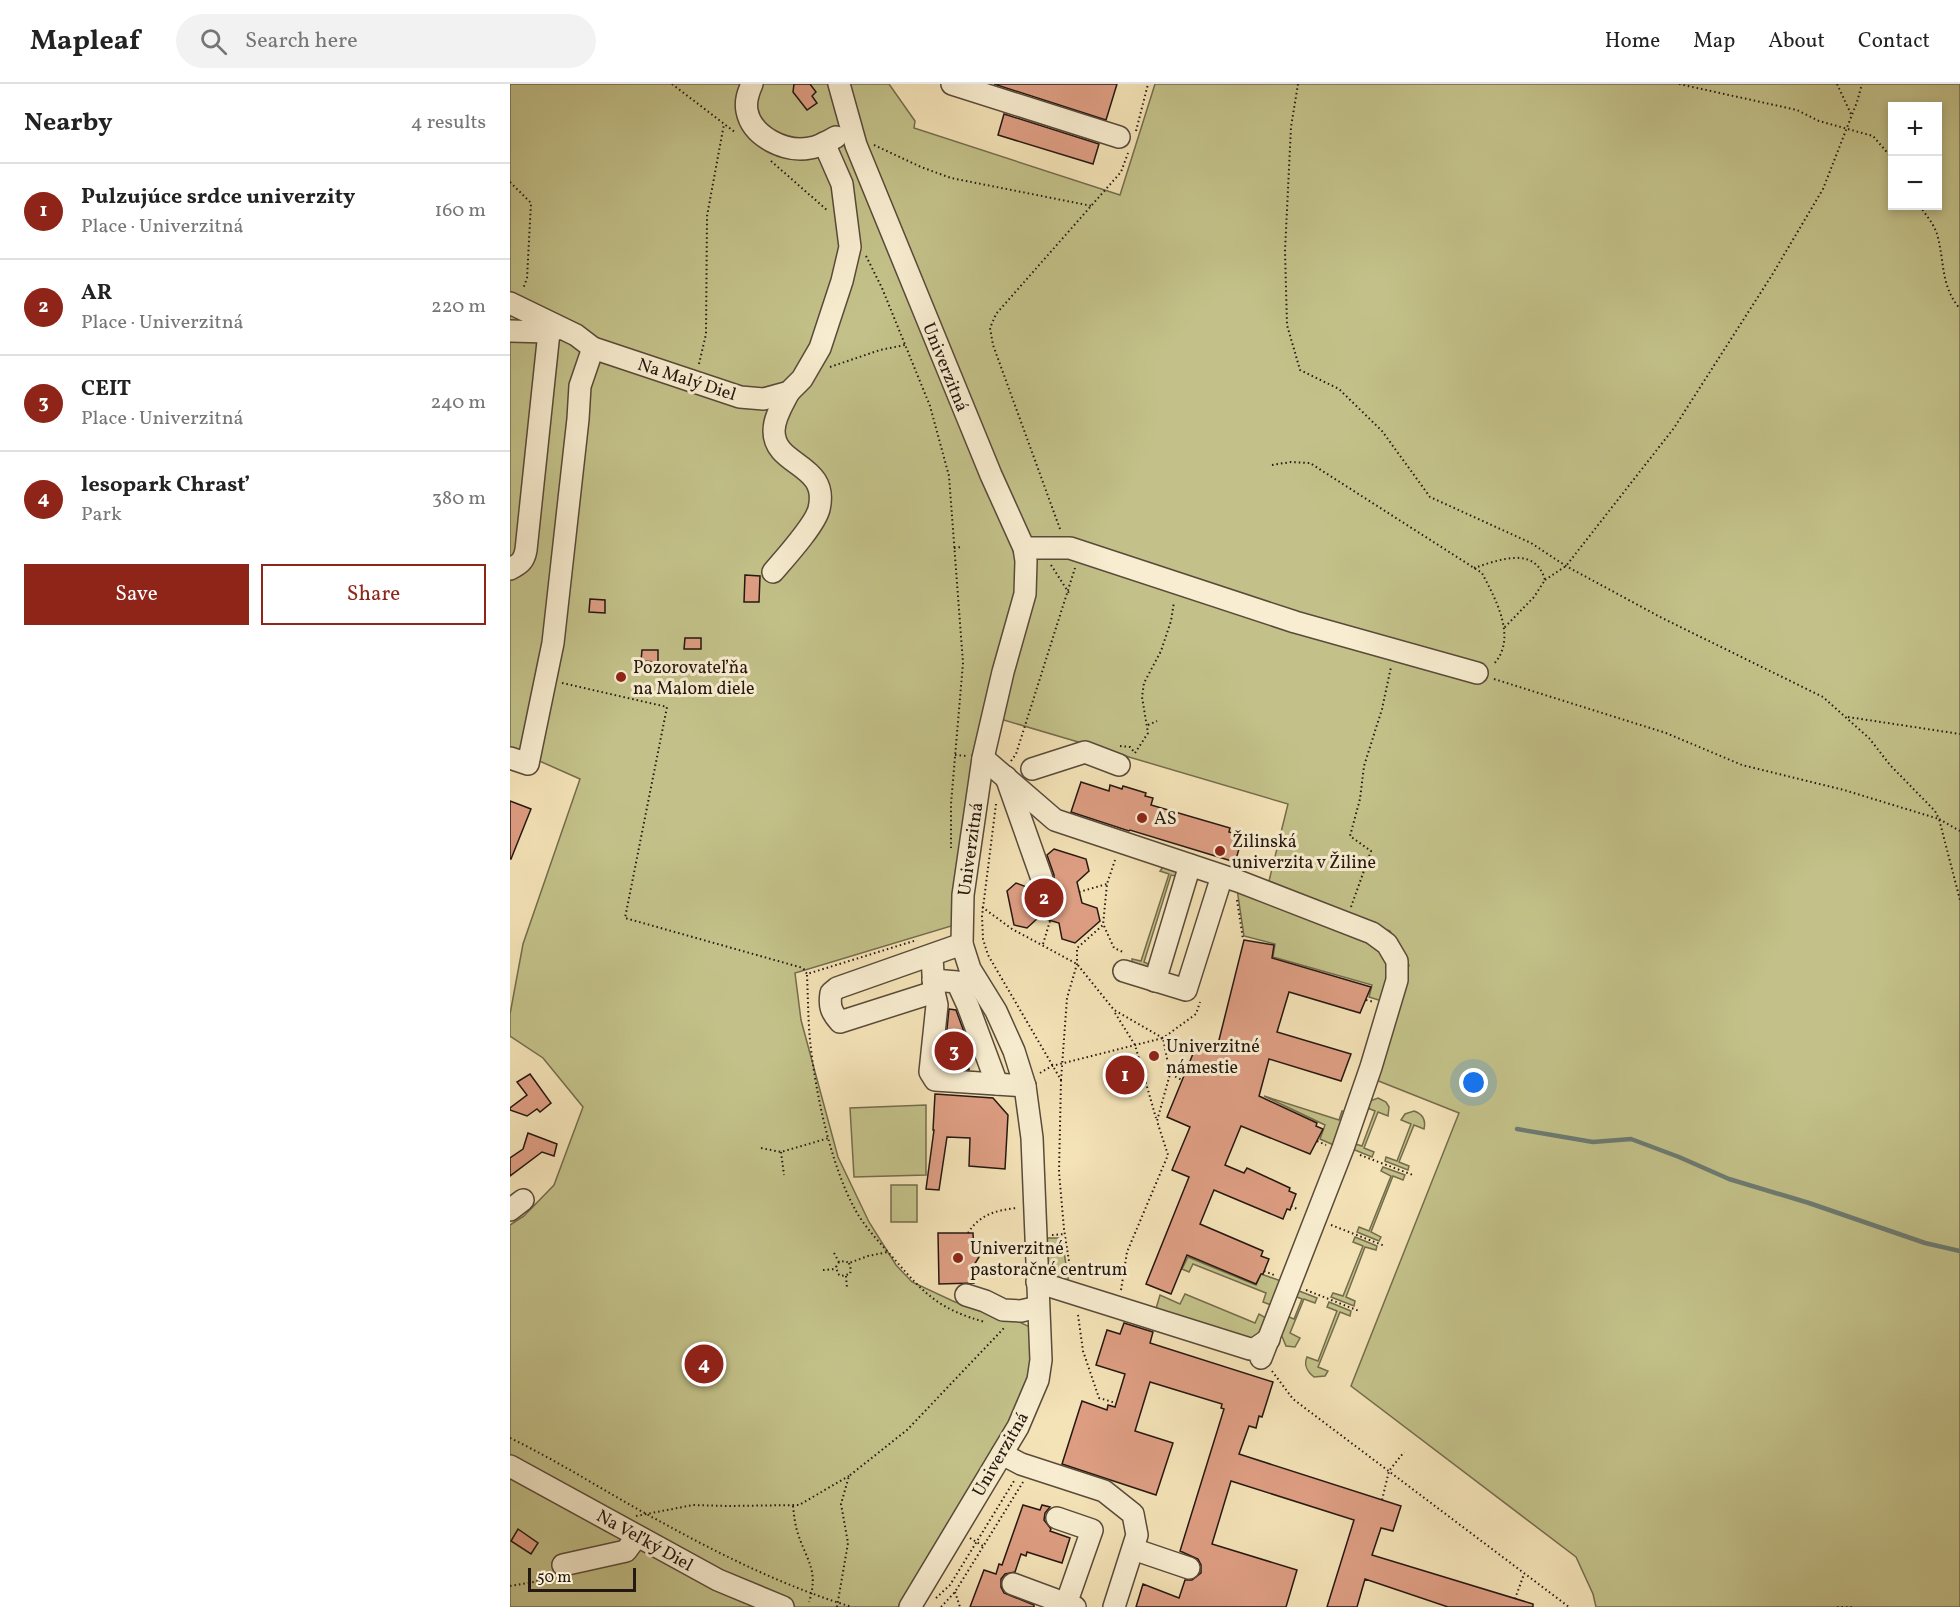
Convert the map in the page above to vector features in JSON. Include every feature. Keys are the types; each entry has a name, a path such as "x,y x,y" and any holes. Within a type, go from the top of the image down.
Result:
{"street":[{"path":"752,84 747,97 746,109 749,118 756,130 774,143 786,148 812,148 824,143 858,136"},
{"name":"Univerzitná","path":"838,84 991,475 1032,548 1026,561 1025,594 1003,672 983,758 963,895 962,944 970,969 996,1011 1014,1051 1025,1086 1032,1138 1041,1360 1038,1380 1018,1427 910,1607"},
{"path":"952,84 1127,140"},
{"path":"773,572 814,521 821,497 811,472 785,455 776,445 774,430 796,386 820,348 842,281 850,247 842,184 824,143"},
{"name":"Na Malý Diel","path":"513,304 555,330 576,335 594,348 740,397 764,399 796,386"},
{"path":"510,331 555,330 525,558 520,565 510,569"},
{"path":"519,761 546,679 553,643 580,386 594,348"},
{"path":"1032,548 1070,548 1295,622 1477,673"},
{"path":"1032,769 1085,752 1127,759"},
{"path":"983,758 1055,820 1222,876 1346,922 1372,933 1387,944 1397,961 1397,980 1371,1067 1343,1148 1276,1314 1265,1349 1250,1349 1037,1282"},
{"path":"1003,775 1042,879"},
{"path":"1155,981 1190,865"},
{"path":"1124,971 1186,990 1222,876"},
{"path":"962,944 837,988 831,993 832,1013 840,1022 933,986 957,982 997,1084"},
{"path":"933,956 933,986 937,1005 930,1072 934,1080 1025,1086"},
{"path":"966,1295 1003,1310 1020,1311 1038,1307"},
{"path":"1002,1454 1021,1464 1104,1491 1133,1514 1137,1535 1114,1607"},
{"name":"Na Veľký Diel","path":"510,1466 635,1526 718,1580 783,1607"},
{"path":"1013,1584 1071,1605 1092,1530 1057,1518"},
{"path":"563,1565 626,1551 635,1526"},
{"path":"1133,1549 1189,1568"}],"path":[{"path":"1016,754 1076,570 1070,548 1052,509 993,345 990,328 996,314 1121,172 1127,140 1148,84"},
{"path":"1679,84 1797,110 1819,121 1873,136 1891,156"},
{"path":"1837,84 1852,114"},
{"path":"1504,628 1534,597 1545,580 1566,566 1674,428 1772,275 1823,189 1862,84"},
{"path":"1298,85 1291,127 1285,251 1287,325 1300,370 1339,389 1382,431 1430,497 1531,543 1566,566 1662,618 1823,697 1869,738 1890,765 1935,811 1940,819 1960,900"},
{"path":"695,381 706,334 707,216 724,123"},
{"path":"858,136 921,167 951,178 1092,206"},
{"path":"510,182 531,202 527,278 513,304"},
{"path":"1923,210 1936,231 1944,282 1960,309"},
{"path":"864,252 930,406 949,476 963,663 951,804 951,850"},
{"path":"796,386 840,362 905,345"},
{"path":"1272,465 1291,462 1310,463 1482,573 1497,603 1504,628 1504,649 1494,664 1477,673"},
{"path":"954,548 961,547"},
{"path":"1032,548 1068,593"},
{"path":"1474,568 1511,557 1534,562 1542,568 1545,580"},
{"path":"1127,759 1148,733 1142,697 1144,683 1171,621 1178,584"},
{"path":"1346,922 1371,851 1350,836 1360,799 1364,766 1382,709 1395,650"},
{"path":"1477,673 1666,733 1742,765 1844,790 1940,819 1960,831"},
{"path":"546,679 668,707 625,918 802,968 807,974 810,1039 815,1075 829,1138 840,1179 857,1213 925,1293 957,1314 987,1323"},
{"path":"1846,716 1960,734"},
{"path":"1148,725 1158,721"},
{"path":"1003,775 982,907 983,939 988,955 1061,1080"},
{"path":"1115,858 1107,884 1103,925 1114,948 1123,952 1124,971"},
{"path":"1079,892 1107,884"},
{"path":"1237,899 1243,939"},
{"path":"1043,944 1050,921"},
{"path":"1103,925 1077,948 1077,964 1067,998 1061,1080 1059,1172 1073,1302 1077,1309 1083,1351 1099,1398 1116,1403"},
{"path":"1012,929 1077,964 1114,1010 1135,1045 1168,1155 1127,1252 1119,1308"},
{"path":"807,974 919,939"},
{"path":"1114,1010 1163,1038 1170,1074 1157,1121"},
{"path":"1052,1066 1163,1038"},
{"path":"1170,1074 1182,1080"},
{"path":"761,1148 781,1152 829,1138"},
{"path":"1343,1148 1413,1175"},
{"path":"781,1152 784,1175"},
{"path":"1291,1206 1316,1219 1384,1246"},
{"path":"968,1233 974,1223 983,1216 1015,1207 1035,1209"},
{"path":"834,1252 839,1262 836,1269 838,1274 846,1276"},
{"path":"839,1262 849,1263 888,1252"},
{"path":"847,1288 846,1276 852,1270 849,1263"},
{"path":"1115,1268 1123,1273"},
{"path":"824,1270 836,1269"},
{"path":"1264,1271 1289,1284 1359,1311"},
{"path":"635,1526 645,1513 693,1504 793,1506 810,1500 849,1476 906,1430 1005,1328 996,1325"},
{"path":"1265,1349 1278,1377 1293,1399 1569,1607"},
{"path":"510,1438 728,1557 812,1593 852,1607"},
{"path":"1382,1500 1389,1471 1404,1452"},
{"path":"837,1607 848,1543 841,1504 849,1476"},
{"path":"932,1601 950,1585 1014,1481 1018,1478 1024,1479 1020,1490 956,1592 941,1607"},
{"path":"793,1506 798,1535 807,1552 813,1579 809,1602"},
{"path":"510,1586 534,1582 557,1573 563,1565"},
{"path":"1515,1599 1524,1574"},
{"path":"944,1592 950,1598"},
{"path":"956,1592 960,1607"},
{"path":"1836,1607 1852,1607"}],"shaded area":[{"path":"510,84 889,84 915,121 914,128 1120,195 1155,84 1960,84 1960,1607 1596,1607 1593,1594 1576,1557 1351,1386 1459,1113 1376,1080 1409,965 1390,931 1269,881 1288,804 997,718 958,924 795,973 801,1020 838,1157 869,1222 896,1265 912,1282 955,1302 1000,1313 1030,1327 1034,1381 901,1607 510,1607 510,1225 524,1216 554,1185 583,1107 543,1058 510,1036 510,1014 523,944 580,779 510,748"},
{"path":"1173,865 1181,877 1171,875 1144,962 1153,966 1151,969 1132,963 1132,959 1141,961 1169,874 1160,871 1163,867"},
{"path":"1237,889 1376,942 1391,967 1382,1001 1369,997 1372,985 1273,957 1275,944 1244,936"},
{"path":"1264,1096 1339,1120 1342,1111 1345,1112 1335,1139 1336,1146 1320,1139 1325,1125"},
{"path":"1378,1098 1386,1102 1389,1107 1388,1116 1378,1112 1364,1148 1374,1152 1372,1157 1350,1148 1352,1143 1362,1146 1375,1111 1365,1107 1367,1102"},
{"path":"926,1105 926,1175 854,1177 850,1108"},
{"path":"1414,1111 1422,1116 1425,1126 1424,1129 1414,1125 1399,1162 1409,1166 1408,1170 1385,1161 1386,1157 1397,1161 1411,1124 1401,1120 1405,1114"},
{"path":"1383,1167 1405,1175 1403,1180 1393,1176 1371,1232 1381,1237 1379,1241 1357,1232 1359,1227 1369,1231 1391,1176 1381,1171"},
{"path":"891,1185 917,1185 917,1222 891,1222"},
{"path":"1355,1237 1377,1246 1376,1250 1365,1247 1346,1297 1355,1301 1354,1306 1331,1297 1333,1293 1343,1296 1363,1246 1353,1242"},
{"path":"1044,1238 1062,1238 1069,1285 1052,1279 1047,1272"},
{"path":"1188,1257 1256,1285 1261,1274 1281,1281 1271,1305 1263,1302 1266,1293 1193,1264 1189,1272 1182,1269"},
{"path":"1294,1289 1317,1298 1315,1303 1304,1299 1290,1333 1300,1338 1295,1347 1286,1346 1281,1334 1284,1315 1294,1319 1302,1299 1292,1295"},
{"path":"1185,1294 1255,1323 1259,1314 1266,1318 1257,1341 1155,1312 1160,1295 1180,1304"},
{"path":"1329,1302 1351,1311 1350,1316 1340,1312 1318,1367 1328,1371 1325,1376 1314,1377 1307,1368 1306,1360 1307,1357 1318,1361 1337,1311 1327,1307"}],"building":[{"path":"794,84 810,84 816,92 812,96 817,103 807,110 793,92"},
{"path":"994,84 1117,84 1106,120"},
{"path":"1004,114 1099,144 1093,164 998,135"},
{"path":"745,575 760,576 759,602 744,602"},
{"path":"590,599 605,600 605,613 589,612"},
{"path":"685,638 701,638 701,649 684,649"},
{"path":"642,650 658,650 658,662 641,661"},
{"name":"AS","path":"1081,782 1109,791 1110,785 1122,789 1123,786 1146,793 1145,796 1153,798 1151,805 1230,828 1229,832 1243,836 1235,862 1071,812"},
{"path":"510,801 531,809 511,859 510,859"},
{"path":"1054,849 1086,859 1089,871 1077,882 1082,903 1097,908 1100,921 1075,943 1062,939 1059,923 1039,917 1027,928 1014,925 1007,891 1016,883 1040,892 1051,888 1054,875 1047,855"},
{"path":"1244,940 1274,945 1272,958 1371,987 1360,1013 1289,992 1277,1032 1351,1054 1341,1081 1269,1059 1259,1096 1317,1123 1316,1126 1323,1129 1310,1154 1241,1126 1225,1165 1244,1173 1247,1168 1290,1188 1289,1191 1296,1194 1290,1210 1287,1209 1283,1219 1214,1190 1200,1224 1263,1251 1261,1256 1269,1259 1263,1274 1256,1284 1187,1255 1171,1294 1146,1284 1189,1177 1172,1170 1190,1127 1167,1117 1197,1044 1216,1052"},
{"path":"949,1009 956,1010 967,1040 969,1070 943,1068"},
{"path":"530,1074 551,1103 540,1112 537,1109 527,1116 510,1110 510,1108 527,1095 517,1082"},
{"path":"935,1094 993,1098 1008,1115 1005,1169 969,1166 970,1138 947,1137 939,1190 926,1189 934,1130"},
{"path":"528,1133 557,1144 554,1156 542,1152 510,1176 510,1158 523,1149"},
{"name":"Univerzitné pastoračné centrum","path":"938,1233 973,1233 974,1252 979,1257 974,1265 974,1283 939,1284"},
{"path":"1124,1323 1153,1332 1150,1343 1273,1382 1262,1417 1259,1416 1256,1428 1249,1426 1239,1454 1401,1506 1393,1531 1381,1528 1372,1555 1533,1604 1533,1607 1448,1607 1365,1579 1357,1607 1327,1607 1354,1520 1231,1481 1212,1544 1297,1570 1286,1607 1136,1607 1143,1584 1179,1598 1185,1580 1192,1580 1201,1573 1198,1559 1180,1551 1224,1409 1221,1408 1222,1404 1150,1382 1135,1431 1173,1443 1156,1495 1062,1464 1082,1401 1107,1410 1108,1405 1115,1407 1125,1374 1096,1365 1107,1330 1120,1334"},
{"path":"1023,1505 1040,1510 1042,1505 1050,1507 1045,1513 1044,1520 1051,1529 1050,1531 1070,1538 1062,1563 1027,1552 1026,1556 1021,1554 1015,1572 1005,1574 1001,1579 1004,1593 1034,1605 1034,1607 970,1607 984,1570 996,1574 999,1564 1002,1565"},
{"path":"518,1529 538,1543 531,1554 511,1541"}],"waterway":[{"path":"1517,1129 1593,1142 1631,1139 1729,1179 1809,1203 1925,1243 1960,1251"}],"place":[{"name":"Pozorovateľňa na Malom diele","path":"621,677"},
{"name":"AS","path":"1142,818"},
{"name":"Žilinská univerzita v Žiline","path":"1220,851"},
{"name":"AR","path":"1044,898"},
{"name":"CEIT","path":"954,1051"},
{"name":"Univerzitné námestie","path":"1154,1056"},
{"name":"Pulzujúce srdce univerzity","path":"1125,1075"},
{"name":"Univerzitné pastoračné centrum","path":"958,1258"},
{"name":"lesopark Chrasť","path":"704,1364"}]}
